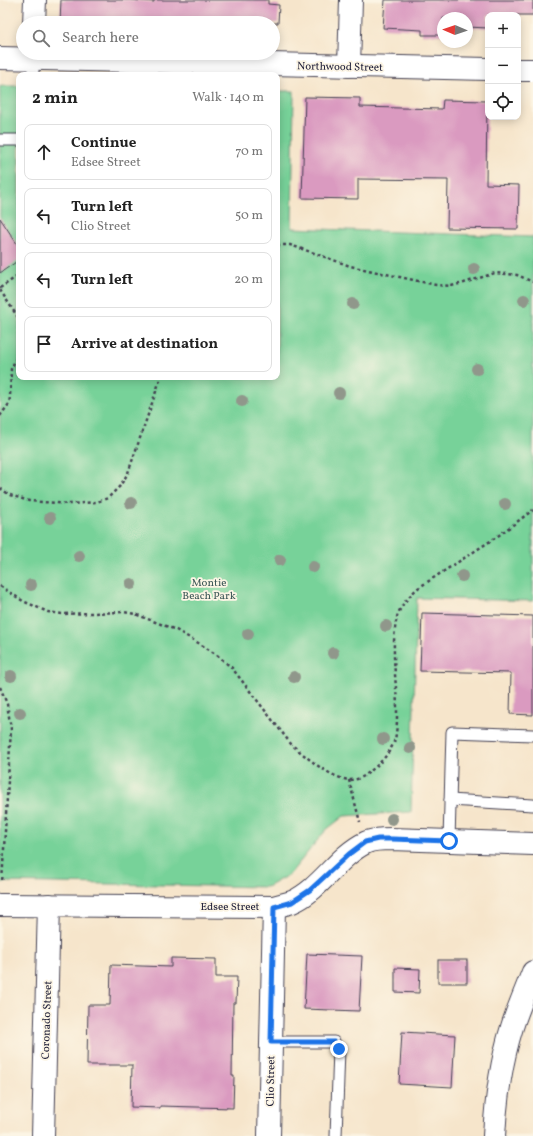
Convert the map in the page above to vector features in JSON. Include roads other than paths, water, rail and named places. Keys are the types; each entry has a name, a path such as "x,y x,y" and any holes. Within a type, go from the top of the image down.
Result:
{"street":[{"path":"34,16 35,0"},
{"path":"349,66 351,0"},
{"name":"Northwood Street","path":"0,58 16,60"},
{"name":"Northwood Street","path":"16,60 33,62 485,69"},
{"path":"521,70 533,70"},
{"name":"Edsee Street","path":"0,905 274,907 292,902 310,890 349,854 365,842 378,839 392,839 533,844"},
{"name":"Coronado Street","path":"43,1136 49,905"},
{"name":"Clio Street","path":"269,1136 274,907"},
{"path":"494,1136 500,1080 505,1053 513,1026 533,972"}],"lane":[{"path":"0,140 16,140"},
{"path":"449,841 452,732 533,735"},
{"path":"450,800 533,805"},
{"path":"271,1042 334,1042 339,1049 336,1136"}],"park label":[{"name":"Montie Beach Park","path":"209,588"}]}
